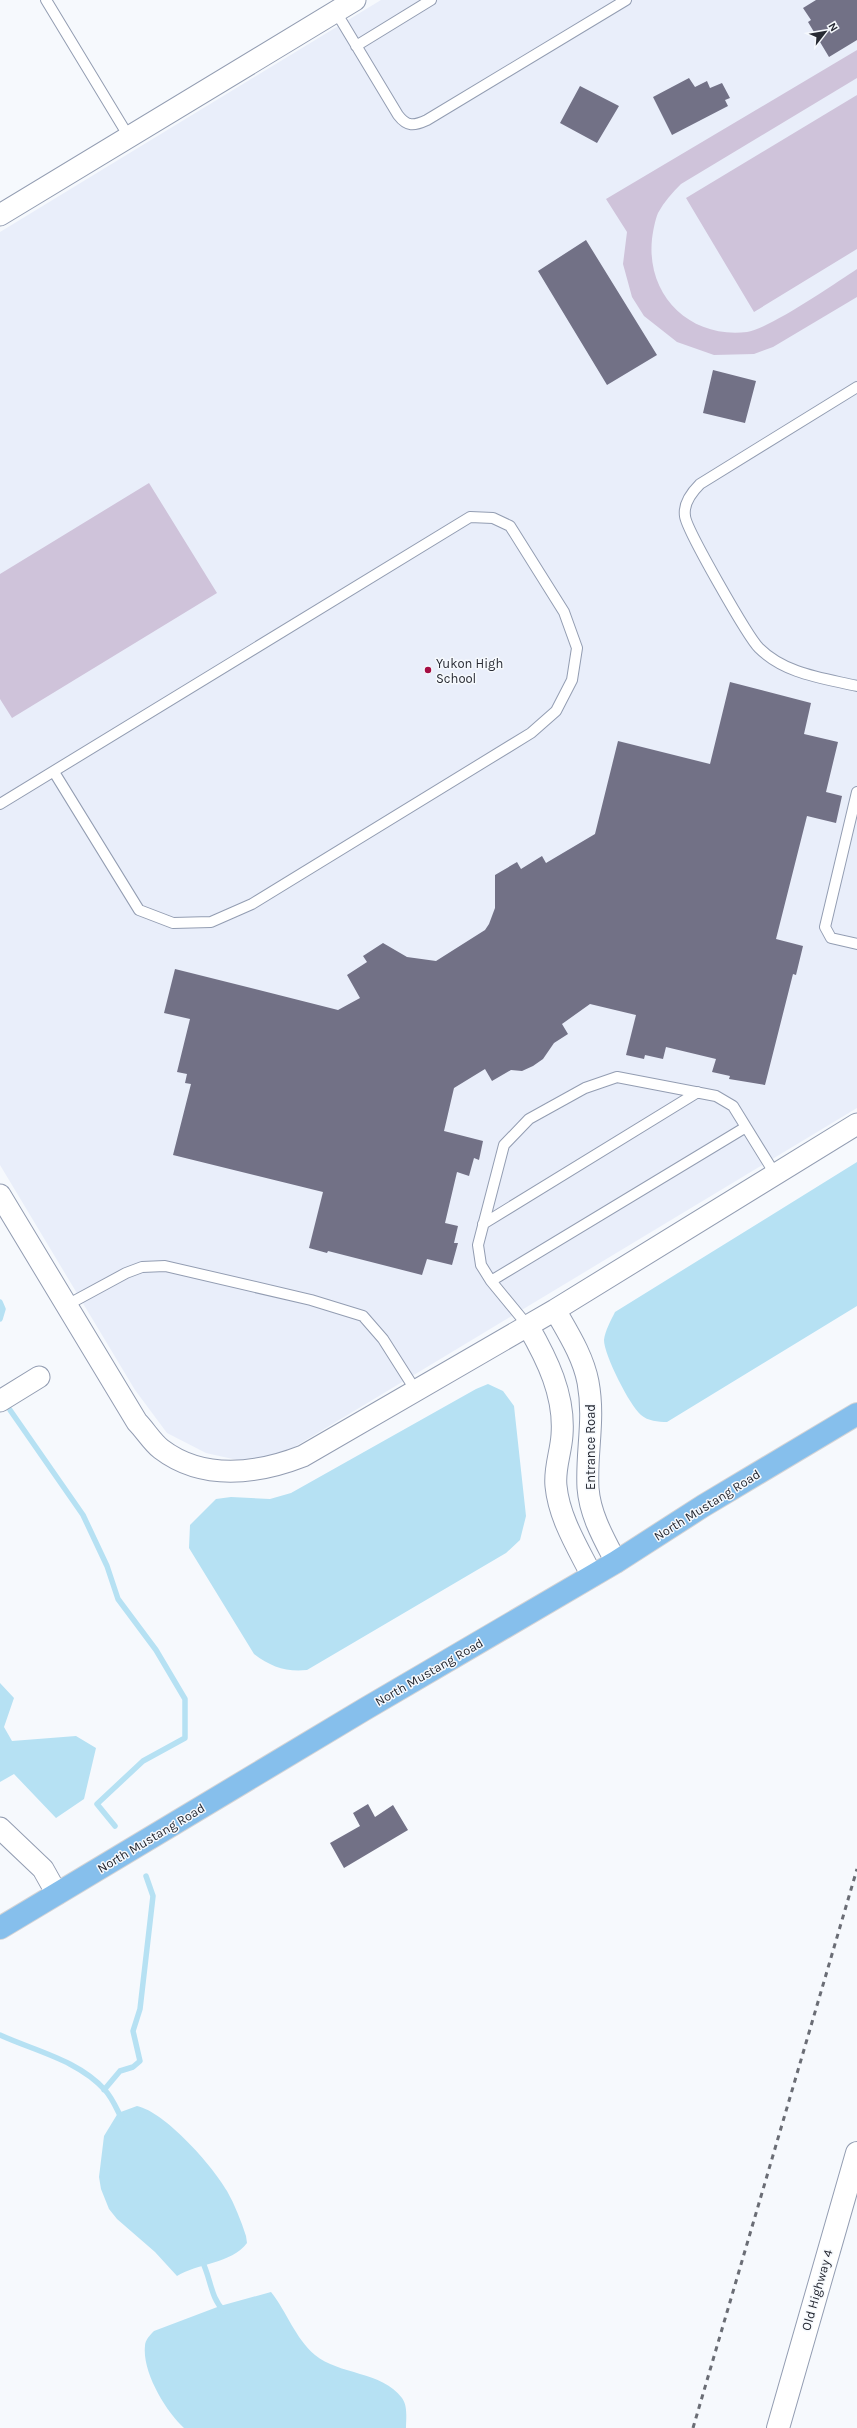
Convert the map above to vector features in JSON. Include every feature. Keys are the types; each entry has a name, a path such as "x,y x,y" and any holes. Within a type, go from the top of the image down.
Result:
{"main road":[{"name":"North Mustang Road","path":"0,1928 364,1709 616,1562 703,1506 857,1414"},
{"name":"Old Highway 4","path":"778,2428 857,2153"}],"street":[{"path":"0,215 355,0"},
{"path":"0,1195 137,1422 161,1448 195,1467 224,1471 251,1471 278,1466 303,1456 555,1310 857,1124"},
{"name":"Entrance Road","path":"555,1310 577,1348 588,1381 593,1421 588,1489 594,1518 616,1562"},
{"path":"528,1326 550,1366 559,1399 562,1434 555,1485 560,1507 592,1576"},
{"path":"0,1401 39,1377"},
{"path":"0,1828 43,1869 58,1894"}],"lane":[{"path":"46,0 129,137"},
{"path":"356,46 431,0"},
{"path":"336,12 398,115 405,124 415,125 427,120 626,0"},
{"path":"857,387 700,484 689,496 685,516 699,550 759,648 791,670 857,686"},
{"path":"0,804 470,517 493,518 510,526 564,612 577,648 572,680 556,711 531,733 252,904 211,922 173,923 140,910 54,772"},
{"path":"857,792 825,927 831,938 857,944"},
{"path":"528,1326 491,1282 481,1265 478,1245 504,1145 529,1119 585,1088 617,1077 716,1096 733,1106 775,1174"},
{"path":"483,1224 698,1092"},
{"path":"491,1282 746,1127"},
{"path":"67,1305 126,1273 142,1267 166,1266 311,1300 364,1316 383,1340 416,1391"}],"shaded area":[{"name":"Yukon High School","path":"381,0 857,0 857,1108 291,1449 246,1462 206,1453 167,1433 135,1390 0,1165 0,232"},
{"path":"857,50 857,78 681,184 668,198 658,213 652,239 652,260 656,279 676,310 691,321 708,328 727,332 747,332 770,323 802,305 857,269 857,297 773,347 754,354 714,355 677,342 644,316 632,297 623,264 627,232 606,199"},
{"path":"857,95 857,249 754,312 686,198"},
{"path":"149,483 217,593 12,718 0,699 0,574"}],"water":[{"path":"857,1162 857,1306 667,1422 653,1421 641,1415 624,1391 608,1357 605,1347 604,1340 608,1326 615,1312"},
{"path":"488,1384 503,1391 514,1406 526,1516 520,1540 506,1553 307,1670 279,1668 254,1654 189,1548 190,1525 216,1499 231,1497 270,1499 291,1493 476,1389"},
{"path":"0,1683 14,1698 4,1727 12,1741 76,1736 96,1748 84,1799 56,1818 14,1774 0,1782"},
{"path":"137,2106 148,2110 161,2118 174,2129 200,2155 220,2180 233,2202 246,2236 247,2243 240,2250 223,2259 195,2268 177,2276 155,2252 117,2219 109,2209 101,2189 99,2177 104,2136 118,2113"},
{"path":"271,2292 302,2341 315,2355 336,2366 372,2378 394,2389 404,2401 406,2428 184,2428 177,2421 163,2402 147,2368 145,2344 148,2338 154,2331 220,2306"}],"building":[{"path":"816,0 857,0 857,40 829,57 808,22 811,20 803,8"},
{"path":"689,78 695,87 707,81 710,88 722,83 730,98 725,100 728,106 672,135 653,97"},
{"path":"580,86 619,106 597,143 560,123"},
{"path":"586,240 657,355 607,385 538,271"},
{"path":"713,370 756,381 745,423 703,413"},
{"path":"730,682 811,703 804,734 838,742 826,792 842,796 836,823 807,816 776,939 803,946 796,975 793,974 765,1085 729,1079 730,1076 712,1072 716,1059 666,1047 663,1059 645,1055 644,1059 626,1055 636,1015 590,1004 562,1024 568,1034 554,1043 543,1059 533,1066 522,1071 511,1070 492,1081 485,1069 454,1088 444,1131 483,1141 479,1160 474,1158 469,1176 457,1172 445,1223 458,1226 454,1243 458,1243 452,1265 427,1259 422,1275 328,1251 327,1253 309,1248 323,1192 173,1155 191,1084 185,1083 187,1074 177,1072 190,1019 164,1013 175,969 338,1010 360,998 347,975 367,962 363,956 383,943 407,957 436,961 485,930 495,908 495,875 517,862 521,869 542,856 546,863 595,834 618,741 710,764"},
{"path":"368,1804 375,1817 393,1805 408,1830 344,1868 330,1843 360,1826 353,1813"}],"waterway":[{"path":"0,1302 3,1309 0,1319"},
{"path":"10,1410 83,1515 107,1566 118,1599 156,1650 185,1699 185,1738 143,1761 97,1804 115,1826"},
{"path":"104,2090 120,2071 133,2067 140,2061 133,2031 140,2009 153,1896 146,1876"},
{"path":"0,2035 56,2057 82,2071 108,2093 122,2119"},
{"path":"202,2261 213,2294 219,2306 224,2311"}],"railway":[{"path":"693,2428 857,1869"}],"place":[{"name":"Yukon High School","path":"428,670"}]}
